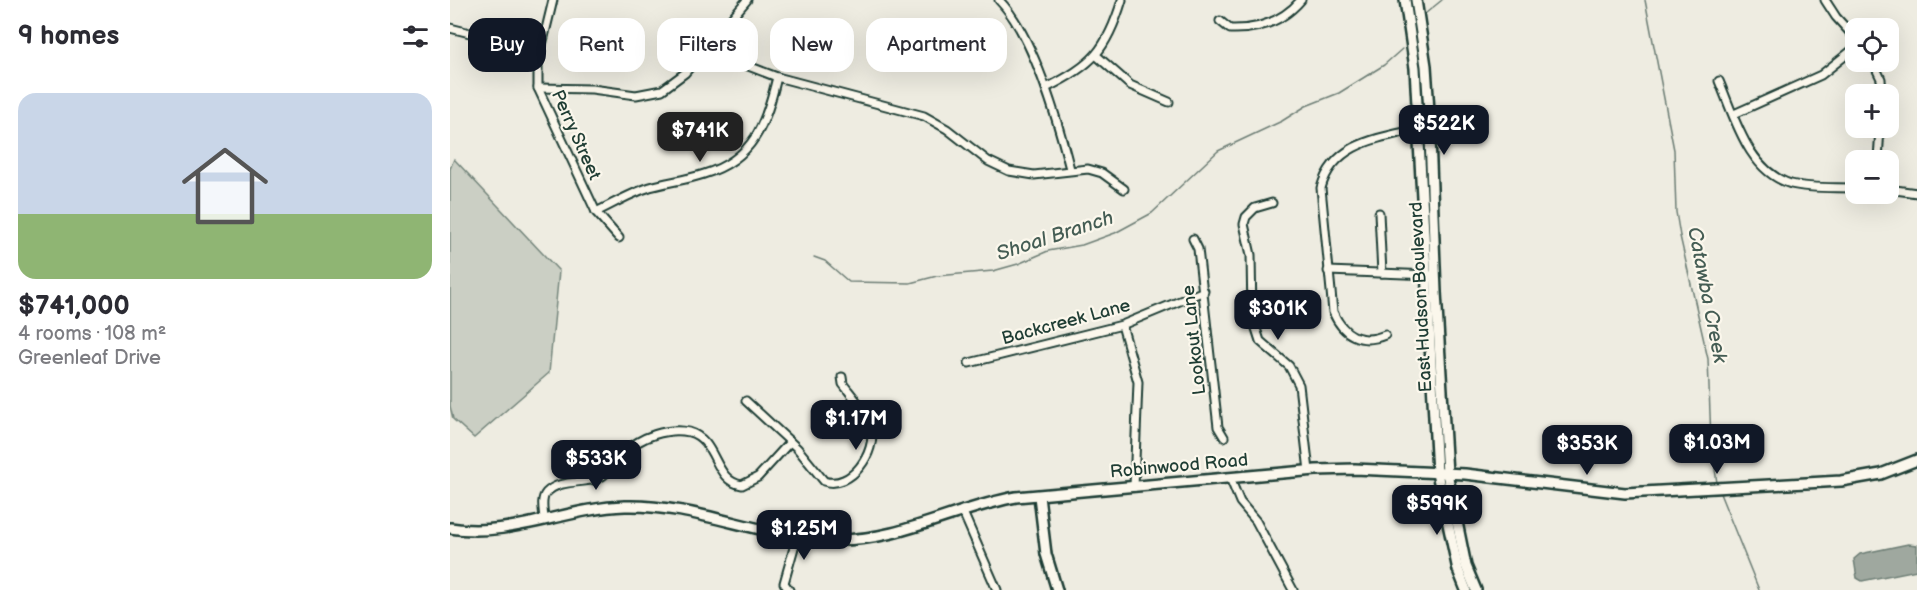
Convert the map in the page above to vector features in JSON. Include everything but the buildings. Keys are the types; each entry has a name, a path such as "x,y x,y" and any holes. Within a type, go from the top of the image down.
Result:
{"main road":[{"name":"East Hudson Boulevard","path":"1405,0 1413,50 1431,275 1442,473 1458,570 1466,590"},
{"name":"East Hudson Boulevard","path":"1416,0 1426,66 1430,131 1431,275"},
{"path":"1418,129 1430,131"},
{"name":"Robinwood Road","path":"450,528 500,529 601,508 644,507 680,511 797,537 850,540 885,536 997,500 1309,471 1355,469 1493,476 1611,492 1695,490 1852,479 1881,474 1917,460"},
{"name":"East Hudson Boulevard","path":"1442,473 1466,566 1476,590"},
{"path":"1039,496 1046,554 1057,590"}],"street":[{"name":"Perry Street","path":"546,29 554,0"},
{"path":"731,18 747,0"},
{"path":"999,0 1016,20 1046,88 1070,170"},
{"path":"1046,88 1081,69 1097,56 1113,28 1122,0"},
{"path":"1220,21 1230,29 1257,27 1278,19 1301,0"},
{"path":"1825,0 1845,27"},
{"path":"450,28 468,33"},
{"path":"1097,56 1130,85 1169,102"},
{"path":"1734,114 1821,75 1845,56"},
{"path":"758,70 777,77 924,116 947,129 988,161 1009,171 1034,175 1070,170 1095,171 1124,189"},
{"name":"Perry Street","path":"539,72 538,88 596,212 620,238"},
{"path":"538,88 649,94 677,81 685,72"},
{"path":"596,212 647,188 712,172 741,154 756,139 763,126 777,77"},
{"path":"1719,81 1757,162 1777,178 1801,186 1845,188"},
{"path":"1385,335 1372,340 1353,337 1340,326 1332,306 1322,201 1325,176 1337,161 1363,143 1388,134 1418,129"},
{"path":"1899,191 1917,193"},
{"path":"1272,203 1255,208 1246,217 1244,224 1251,255 1252,316 1260,341 1289,366 1299,385 1309,471"},
{"path":"1379,213 1382,273"},
{"name":"Lookout Lane","path":"1193,239 1198,249 1204,291 1218,427 1224,437"},
{"path":"1328,271 1431,275"},
{"name":"Backcreek Lane","path":"969,363 1122,325 1204,291"},
{"path":"1122,325 1138,382 1134,487"},
{"path":"746,401 790,442 824,481 838,481 860,467 867,455 872,429 862,410 843,384 842,377"},
{"path":"544,520 543,497 549,491 560,485 600,477 633,445 653,436 676,431 698,437 711,448 726,478 742,485 758,477 790,442"},
{"path":"1230,478 1240,502 1256,521 1293,590"},
{"path":"962,510 997,590"},
{"path":"789,590 784,583 797,537"}],"shaded area":[{"path":"454,159 559,271 549,373 474,438 453,419 450,406 450,169"},
{"path":"1908,544 1917,545 1917,570 1862,581 1857,578 1854,559 1860,554"}],"waterway":[{"name":"Shoal Branch","path":"1426,13 1442,0"},
{"name":"Catawba Creek","path":"1645,0 1674,150 1676,212 1680,236 1708,359 1711,441 1717,483"},
{"name":"Shoal Branch","path":"814,257 825,261 849,282 910,283 937,276 993,271 1018,264 1048,251 1082,245 1115,233 1152,213 1218,151 1282,121 1306,106 1339,93 1384,65 1402,49"},
{"name":"Catawba Creek","path":"1719,491 1759,590"}]}
